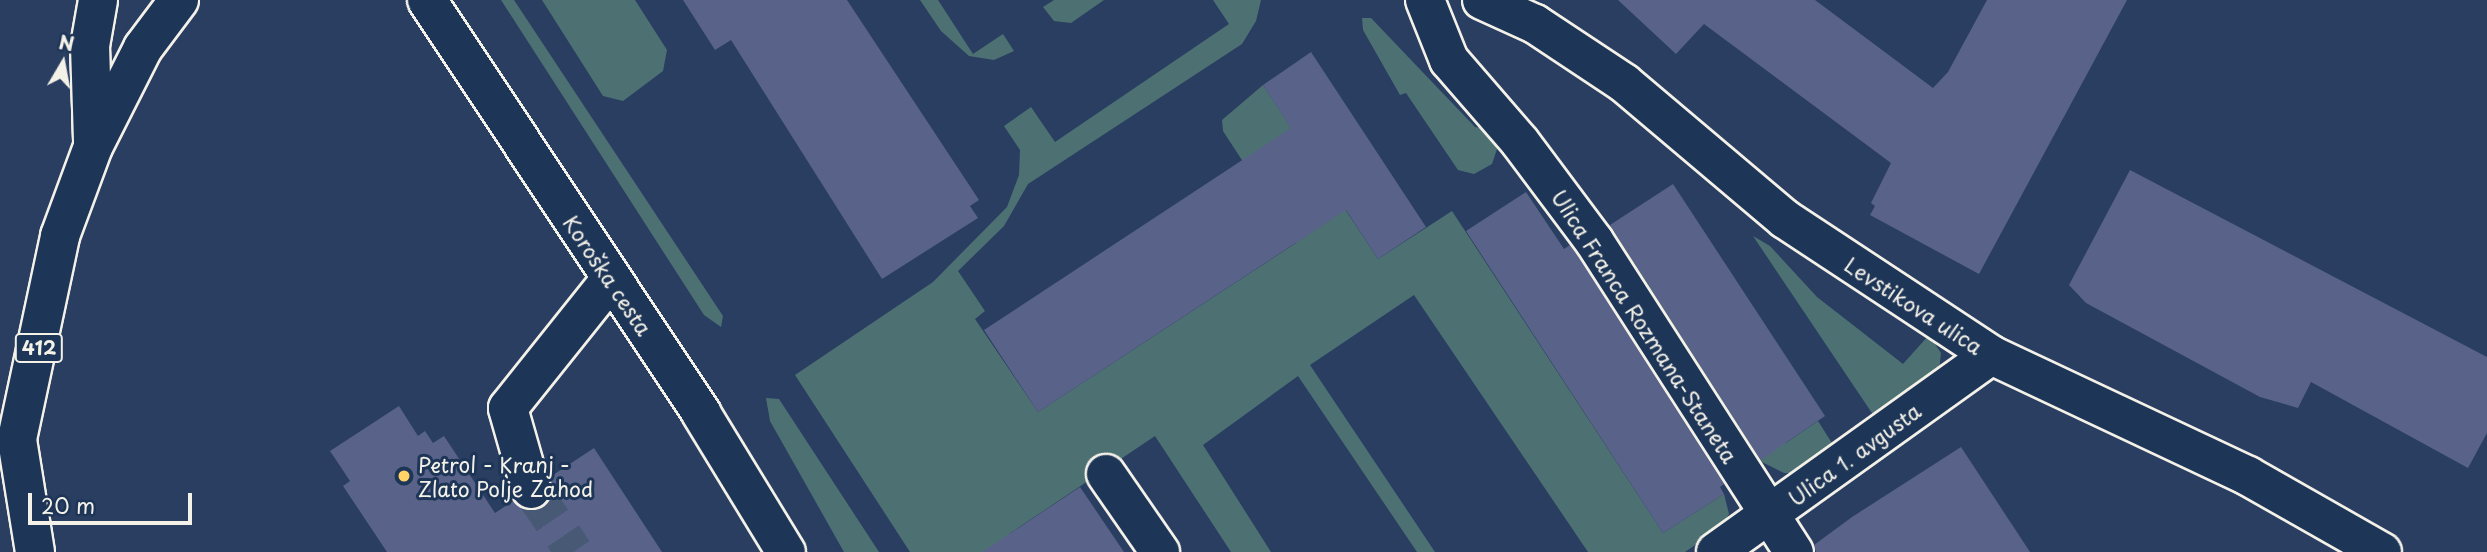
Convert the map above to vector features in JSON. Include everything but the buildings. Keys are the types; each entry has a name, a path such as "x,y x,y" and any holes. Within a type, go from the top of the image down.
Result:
{"street":[{"name":"412","path":"93,147 90,46 97,0"},
{"name":"412","path":"35,552 8,447 60,236 93,147 143,48 179,0"},
{"name":"Koroška cesta","path":"427,0 611,279 786,552"},
{"name":"Ulica Franca Rozmana-Staneta","path":"1425,0 1448,60 1520,142 1594,241 1794,552"},
{"name":"Levstikova ulica","path":"1482,0 1535,24 1624,83 1785,219 1991,355 2248,477 2382,552"},
{"path":"531,489 508,408 611,279"},
{"name":"Ulica 1. avgusta","path":"1716,552 1991,355"},
{"path":"1105,474 1160,552"}],"green space":[{"path":"501,0 514,0 723,316 721,327 704,315"},
{"path":"542,0 635,0 667,50 663,71 623,101 603,96"},
{"path":"920,0 938,0 973,54 1003,34 1014,51 994,60 969,56 941,31"},
{"path":"1054,0 1104,0 1071,23 1054,21 1043,7"},
{"path":"1213,0 1261,0 1256,21 1242,44 1028,184 1004,226 958,271 985,311 975,319 1038,412 1296,243 1223,131 1222,120 1263,85 1378,259 1452,211 1663,533 1724,494 1729,514 1720,528 1685,552 1588,552 1414,295 1310,365 1435,552 1417,552 1298,376 1203,445 1271,552 1231,552 1155,436 1009,534 1020,552 910,552 795,375 933,282 1007,207 1019,175 1020,150 1004,126 1031,107 1055,142 1229,24"},
{"path":"1362,18 1371,18 1475,127 1486,129 1497,149 1492,164 1474,174 1458,170 1406,93 1400,95 1363,30"},
{"path":"1633,211 1786,443 1818,421 1837,451 1801,473 1784,473 1762,462 1610,227"},
{"path":"1753,236 1770,246 1817,297 1903,364 1929,335 1941,353 1939,372 1880,425"},
{"path":"766,398 779,399 879,552 844,552 770,421"}],"tunnel":[{"path":"531,489 574,552"}],"place":[{"name":"Petrol - Kranj - Zlato Polje Zahod","path":"404,476"}]}
